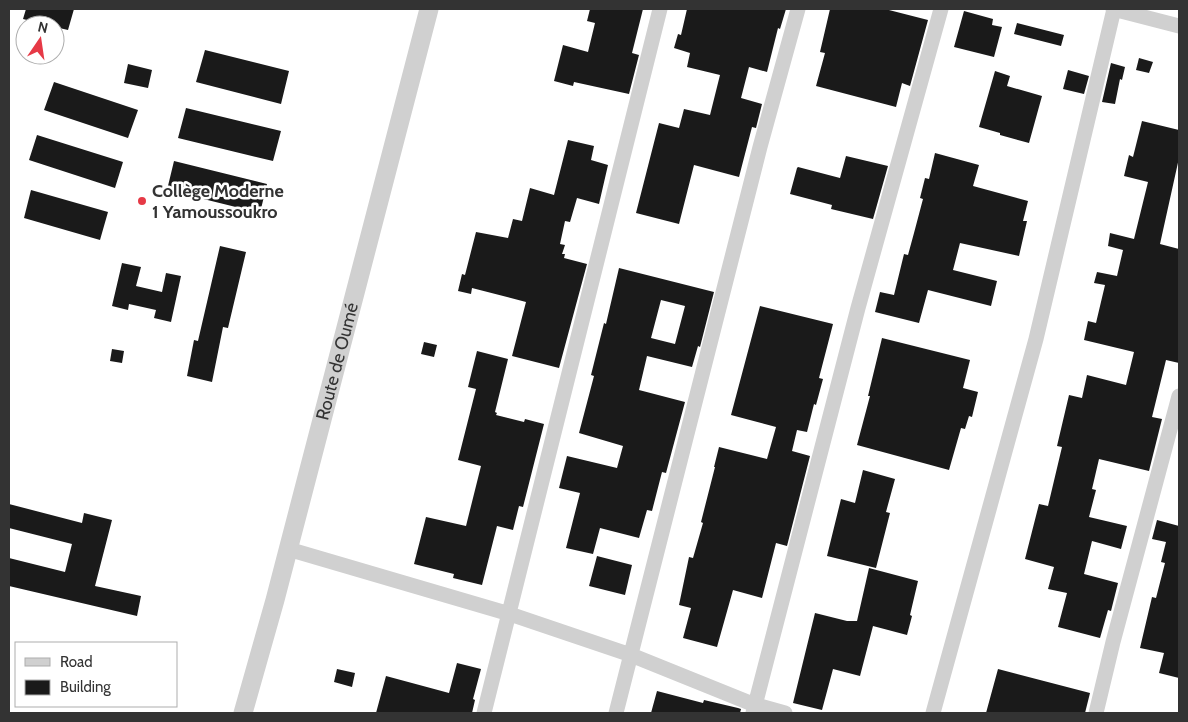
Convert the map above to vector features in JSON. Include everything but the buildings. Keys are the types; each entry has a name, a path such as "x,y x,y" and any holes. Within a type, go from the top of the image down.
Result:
{"street":[{"name":"Route de Oumé","path":"243,713 430,9"},
{"path":"484,713 660,9"},
{"path":"616,713 758,157 798,9"},
{"path":"754,709 858,308 941,9"},
{"path":"933,713 1036,339 1114,9 1179,26"},
{"path":"1096,713 1113,642 1179,396"},
{"path":"288,549 510,614 631,655 754,709 785,713"}],"place":[{"name":"Collège Moderne 1 Yamoussoukro","path":"142,201"}]}
